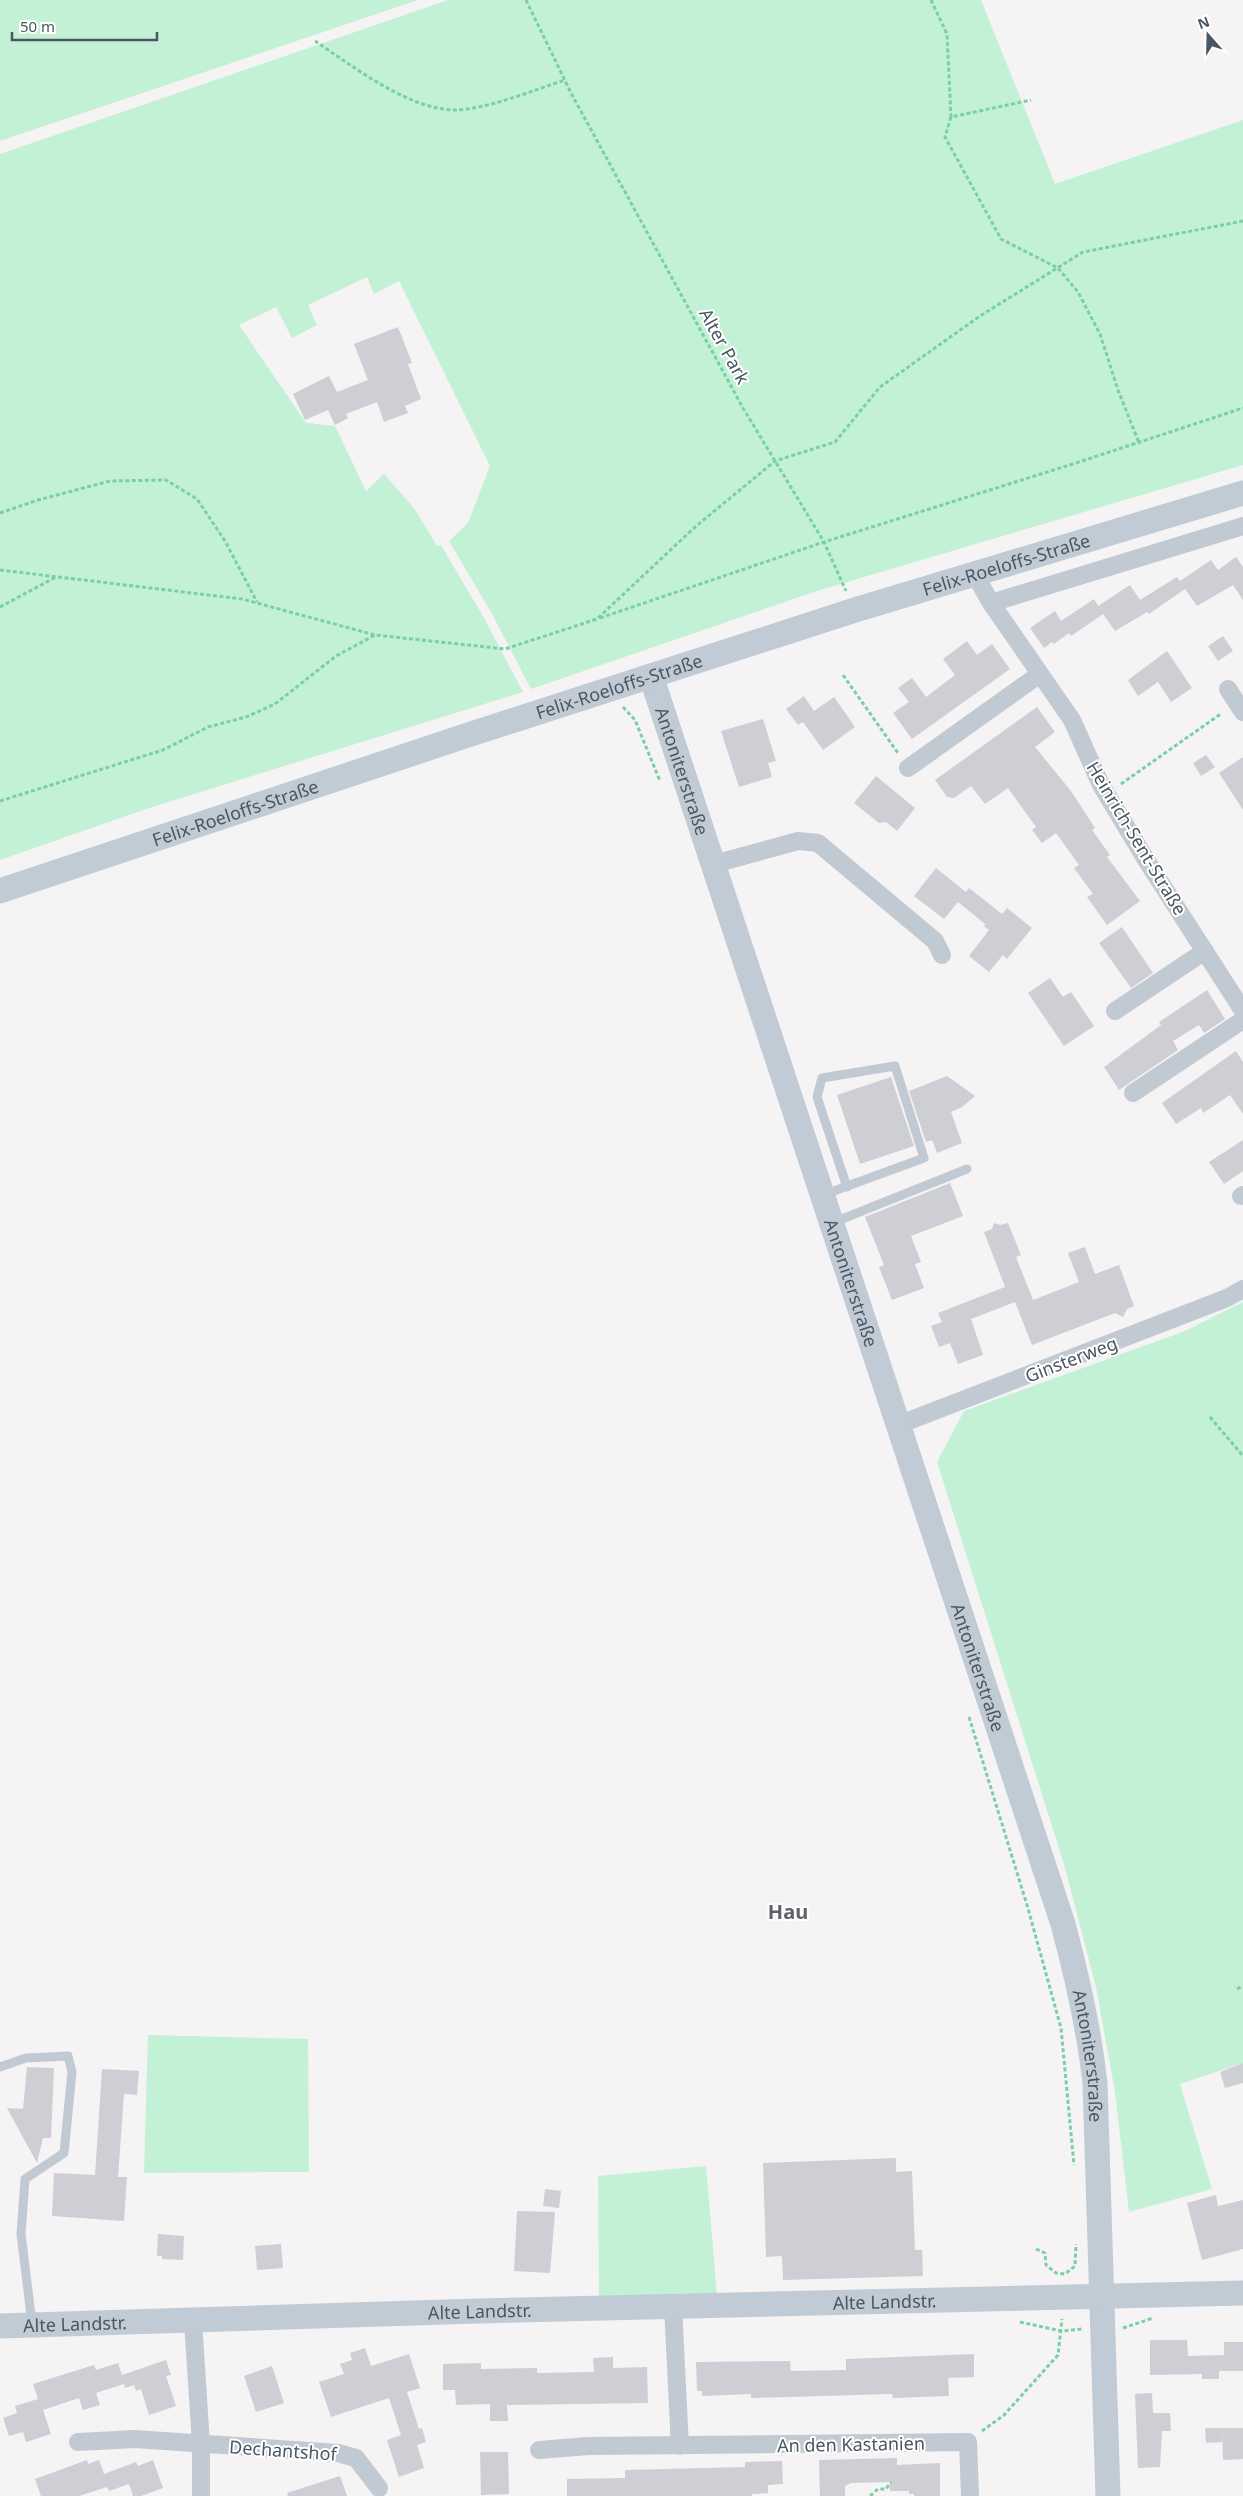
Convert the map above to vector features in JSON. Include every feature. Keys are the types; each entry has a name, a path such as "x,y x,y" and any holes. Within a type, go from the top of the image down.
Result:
{"street":[{"name":"Felix-Roeloffs-Straße","path":"0,891 855,610 1243,493"},
{"name":"Felix-Roeloffs-Straße","path":"991,602 1243,526"},
{"name":"Heinrich-Sent-Straße","path":"974,573 991,602 1072,720 1101,785 1148,863 1243,1011"},
{"path":"908,768 1040,674"},
{"name":"Antoniterstraße","path":"651,676 1064,1924 1088,2028 1095,2083 1108,2496"},
{"path":"714,864 798,841 818,843 935,941 942,955"},
{"path":"1115,1010 1205,951"},
{"path":"1133,1092 1243,1020"},
{"name":"Ginsterweg","path":"898,1424 1227,1298 1243,1289"},
{"path":"1102,2298 1243,2293"},
{"name":"Alte Landstr.","path":"0,2326 961,2299 1102,2298"},
{"path":"673,2307 680,2446"},
{"path":"194,2321 201,2444 201,2496"},
{"name":"Dechantshof","path":"78,2442 135,2439 338,2453 356,2458 379,2488"},
{"path":"968,2442 970,2496"},
{"name":"An den Kastanien","path":"539,2450 588,2446 968,2442"}],"lane":[{"path":"823,1196 924,1158 895,1066 822,1078 816,1097 847,1186"},
{"path":"832,1223 967,1170"},
{"path":"0,2067 26,2058 68,2056 72,2072 64,2153 25,2179 20,2234 32,2325"}],"path":[{"name":"Alter Park","path":"526,0 571,93 738,399 824,542 855,610"},
{"path":"931,0 947,34 950,117 945,138 1001,239 1058,268 1078,292 1100,334 1118,390 1139,442"},
{"path":"314,41 378,82 420,104 454,110 481,106 565,80"},
{"path":"950,117 1031,100"},
{"path":"597,619 695,527 775,461 835,442 880,387 980,316 1082,252 1243,221"},
{"path":"0,570 242,599 375,635 505,649 824,542 1243,408"},
{"path":"0,513 38,500 110,481 166,480 197,499 225,541 257,603"},
{"path":"0,607 56,577"},
{"path":"0,801 163,750 208,727 275,704 336,656 375,635"},
{"path":"842,676 908,768"},
{"path":"1101,785 1123,784 1236,701"},
{"path":"622,706 635,720 661,783"},
{"path":"1210,1417 1243,1456"},
{"path":"969,1716 1027,1905 1061,2028 1074,2171"},
{"path":"1237,1989 1243,1986"},
{"path":"1036,2249 1045,2253 1046,2265 1056,2273 1065,2274 1075,2266 1076,2236"},
{"path":"968,2442 1004,2415 1058,2354 1061,2331 1128,2328 1161,2317"},
{"path":"870,2496 878,2489 886,2489 891,2482"}],"green space":[{"path":"0,0 418,0 0,141"},
{"path":"448,0 981,0 1055,184 1243,120 1243,465 820,590 531,689 491,612 449,541 468,523 490,466 399,281 374,294 367,277 308,305 317,325 292,338 276,307 239,325 306,423 335,426 366,491 384,474 414,508 437,546 441,545 484,618 523,692 149,808 0,860 0,154"},
{"path":"1243,1302 1243,2063 1180,2084 1212,2189 1129,2212 1115,2092 1096,1987 1064,1864 937,1462 964,1411 1185,1331"},
{"path":"148,2035 308,2039 309,2172 144,2173"},
{"path":"706,2166 717,2295 599,2297 598,2176"}],"building":[{"path":"398,327 412,363 408,364 421,399 405,406 408,413 384,422 377,402 346,414 348,418 335,425 328,410 305,420 293,394 329,376 337,392 368,380 354,344"},
{"path":"1236,557 1243,567 1243,600 1233,585 1197,606 1185,589 1149,614 1147,612 1115,631 1103,614 1071,636 1069,633 1054,644 1052,642 1044,648 1030,628 1055,611 1061,621 1094,599 1098,606 1130,585 1140,600 1177,577 1180,581 1211,560 1218,570"},
{"path":"1223,636 1233,651 1218,661 1208,646"},
{"path":"967,641 977,655 992,644 1010,669 912,739 893,713 909,702 898,688 912,678 926,697 955,675 943,659"},
{"path":"1167,651 1192,688 1171,702 1158,682 1138,696 1128,680"},
{"path":"804,696 814,711 834,697 855,727 823,750 803,722 798,725 786,709"},
{"path":"1037,707 1055,732 1035,747 1071,791 1095,828 1092,830 1110,855 1107,857 1140,901 1107,925 1087,897 1093,894 1074,868 1079,865 1056,833 1042,843 1032,830 1036,827 1008,788 985,804 971,786 954,798 947,797 935,780"},
{"path":"763,719 776,761 768,763 772,777 739,787 721,731"},
{"path":"1206,755 1215,767 1201,776 1193,763"},
{"path":"1243,757 1243,810 1219,773"},
{"path":"876,776 915,808 897,831 886,822 879,823 854,803"},
{"path":"936,868 966,892 969,888 1002,914 1007,908 1032,928 1007,959 1003,955 989,972 969,956 989,930 984,926 985,924 958,902 944,919 914,896"},
{"path":"1122,927 1153,973 1131,988 1099,943"},
{"path":"1050,978 1063,997 1071,992 1094,1026 1064,1046 1028,993"},
{"path":"1207,990 1225,1019 1204,1033 1199,1025 1173,1041 1178,1050 1119,1090 1104,1067 1161,1025 1159,1022"},
{"path":"1236,1051 1243,1062 1243,1114 1230,1095 1203,1113 1201,1108 1176,1124 1162,1103"},
{"path":"947,1076 975,1096 962,1107 951,1112 962,1143 937,1153 932,1140 926,1142 909,1091"},
{"path":"891,1077 914,1146 860,1164 837,1095"},
{"path":"1243,1140 1243,1171 1224,1184 1209,1162"},
{"path":"950,1183 963,1216 911,1236 921,1262 915,1264 924,1288 892,1300 879,1267 884,1265 865,1217"},
{"path":"994,1223 1000,1225 1008,1223 1021,1255 1016,1257 1033,1300 1079,1282 1068,1253 1085,1247 1095,1274 1119,1265 1134,1306 1127,1309 1123,1317 1115,1313 1032,1345 1015,1302 971,1319 983,1355 958,1364 950,1343 939,1347 931,1326 942,1322 938,1313 1005,1287 984,1232 992,1229"},
{"path":"1243,2063 1243,2083 1225,2088 1220,2072"},
{"path":"27,2067 54,2068 51,2138 43,2138 37,2163 7,2108 23,2109"},
{"path":"102,2069 139,2071 137,2095 124,2094 118,2177 127,2177 124,2221 52,2216 54,2173 95,2175"},
{"path":"896,2158 896,2172 912,2171 915,2250 922,2250 923,2276 783,2280 782,2256 766,2257 763,2163"},
{"path":"545,2189 561,2191 559,2208 543,2206"},
{"path":"1216,2195 1218,2206 1243,2200 1243,2249 1202,2260 1187,2203"},
{"path":"517,2211 555,2212 550,2273 514,2271"},
{"path":"158,2234 184,2236 183,2260 162,2259 162,2256 157,2256"},
{"path":"281,2244 283,2268 257,2270 255,2246"},
{"path":"1150,2340 1187,2340 1188,2356 1224,2355 1224,2342 1243,2342 1243,2371 1219,2371 1219,2379 1202,2379 1202,2374 1150,2375"},
{"path":"365,2348 371,2366 409,2354 420,2388 407,2392 419,2429 422,2428 426,2442 417,2445 424,2468 399,2477 387,2440 401,2435 389,2398 331,2417 319,2382 344,2374 340,2364 352,2360 350,2353"},
{"path":"974,2354 974,2377 948,2378 949,2396 893,2398 892,2394 751,2398 751,2394 702,2396 702,2391 697,2391 696,2362 790,2361 791,2371 846,2370 846,2359"},
{"path":"613,2357 613,2368 647,2367 648,2403 507,2405 508,2421 490,2421 490,2404 456,2405 455,2390 443,2390 443,2364 481,2363 481,2369 537,2368 537,2373 594,2372 593,2358"},
{"path":"166,2360 171,2375 166,2376 176,2406 149,2415 141,2389 136,2391 134,2385 125,2388 124,2384 96,2393 100,2405 83,2410 79,2398 43,2410 51,2434 26,2442 23,2432 9,2436 3,2418 17,2413 15,2406 38,2399 33,2384 94,2365 96,2370 118,2363 122,2375"},
{"path":"272,2366 284,2403 256,2412 244,2376"},
{"path":"1152,2393 1153,2413 1170,2413 1171,2431 1162,2431 1160,2467 1138,2468 1135,2394"},
{"path":"1205,2428 1243,2428 1243,2459 1223,2460 1222,2431 1222,2442 1206,2443"},
{"path":"480,2452 508,2452 509,2494 481,2495"},
{"path":"897,2458 897,2465 940,2463 940,2496 914,2496 914,2494 909,2494 909,2491 890,2491 890,2482 851,2483 845,2486 845,2496 820,2496 819,2460"},
{"path":"87,2460 88,2464 99,2460 104,2474 136,2462 138,2466 153,2460 163,2488 141,2496 133,2496 129,2484 109,2491 107,2487 79,2496 41,2496 35,2479"},
{"path":"782,2461 783,2484 768,2485 768,2493 752,2494 752,2496 567,2496 567,2479 625,2478 625,2470 745,2467 745,2462"},
{"path":"340,2476 347,2496 288,2496 287,2493"}],"district":[{"name":"Hau","path":"788,1911"}]}
